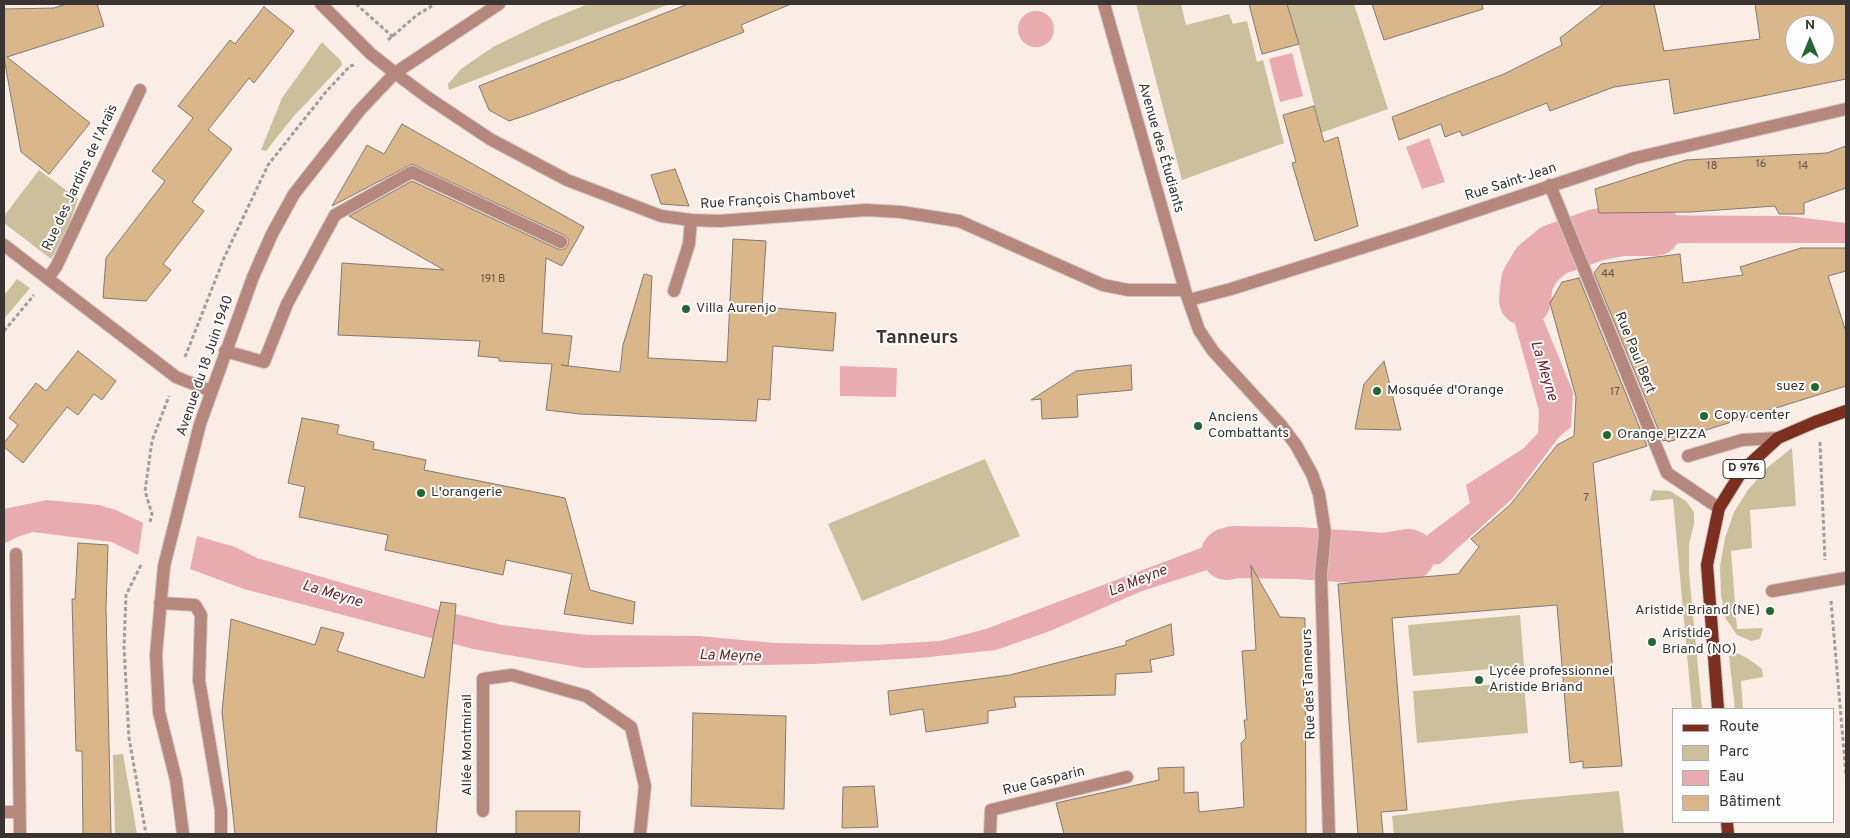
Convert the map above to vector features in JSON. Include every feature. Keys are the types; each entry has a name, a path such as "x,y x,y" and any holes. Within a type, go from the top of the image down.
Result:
{"main road":[{"name":"D 976","path":"1719,508 1742,471 1778,438 1846,411"},
{"path":"1718,708 1707,565 1719,508"}],"street":[{"name":"Rue François Chambovet","path":"321,4 371,54 427,98 490,139 567,180 661,216 719,221 866,210 901,212 959,221 1103,285 1187,295"},
{"name":"Avenue du 18 Juin 1940","path":"183,834 176,780 159,712 156,655 164,566 175,519 211,391 253,277 272,234 294,194 360,110 395,73 500,4"},
{"name":"Avenue des Étudiants","path":"1104,4 1187,295 1199,330 1213,351 1281,425 1296,445 1312,474 1319,494 1325,532"},
{"name":"Rue des Jardins de l'Araïs","path":"48,278 56,267 140,90"},
{"name":"Rue Saint-Jean","path":"1187,295 1231,289 1635,158 1846,109"},
{"path":"225,351 264,362 287,304 335,216 412,172 561,242"},
{"name":"Rue Paul Bert","path":"1550,186 1667,473 1719,508"},
{"path":"674,291 689,244 691,220"},
{"name":"Rue des Jardins de l'Araïs","path":"4,245 176,377 211,391"},
{"path":"1688,456 1742,440 1778,438"},
{"name":"Rue des Tanneurs","path":"1325,532 1321,574 1329,834"},
{"path":"16,554 20,834"},
{"path":"1772,591 1846,578"},
{"path":"160,604 195,605 201,615 199,680 221,810 221,834"},
{"name":"Allée Montmirail","path":"483,812 483,679 512,675 586,696 631,727 645,786 640,834"},
{"name":"Rue Gasparin","path":"990,834 990,810 1127,777"},
{"path":"4,812 19,812"}],"path":[{"path":"356,4 393,37"},
{"path":"383,42 393,37 417,15 435,4"},
{"path":"182,364 224,258 268,165 333,84 350,66 359,64"},
{"path":"4,331 48,278"},
{"path":"152,514 144,491 152,441 171,390"},
{"path":"1819,435 1825,566"},
{"path":"144,560 126,595 124,647 129,738 146,834"},
{"path":"1830,598 1846,774"}],"green space":[{"path":"588,4 670,4 449,90 448,84 461,69 493,47 544,22"},
{"path":"1136,4 1181,4 1186,25 1229,14 1233,24 1247,21 1257,62 1263,60 1284,143 1182,180"},
{"path":"1279,4 1354,4 1388,109 1318,134 1316,128 1320,127 1293,24 1285,25"},
{"path":"322,42 341,61 342,65 293,117 266,151 261,150 282,98"},
{"path":"39,170 78,199 67,230 51,259 4,223 4,216"},
{"path":"17,279 30,288 4,319 4,292 6,293"},
{"path":"1792,448 1796,506 1750,510 1752,548 1731,551 1737,629 1763,628 1760,639 1751,641 1737,635 1726,619 1721,595 1720,566 1725,538 1734,512 1748,490 1768,467"},
{"path":"985,459 1020,536 862,601 828,524"},
{"path":"1653,490 1670,491 1686,501 1694,512 1694,524 1689,544 1689,573 1702,708 1692,708 1673,499 1651,501"},
{"path":"1520,615 1524,666 1413,676 1408,625"},
{"path":"1737,653 1762,669 1763,677 1741,681 1743,708 1735,708 1729,656"},
{"path":"1524,682 1528,733 1417,743 1413,691"},
{"path":"123,754 137,834 115,834 113,755"},
{"path":"1619,791 1624,834 1394,834 1392,816 1519,800"}],"water":[{"path":"1036,11 1048,17 1054,29 1048,41 1036,47 1024,41 1018,29 1024,17"},
{"path":"1292,53 1303,96 1280,102 1269,59"},
{"path":"1429,138 1445,182 1422,189 1406,147"},
{"path":"1610,215 1788,216 1846,223 1846,243 1689,243 1588,249 1578,222 1588,218"},
{"path":"1558,231 1569,260 1543,273 1536,286 1537,304 1573,392 1571,427 1559,437 1512,499 1440,564 1365,569 1335,567 1337,544 1397,547 1421,540 1470,503 1466,485 1524,448 1538,433 1539,411 1510,306 1519,285 1523,265 1544,240"},
{"path":"840,366 897,368 896,397 840,396"},
{"path":"47,500 99,505 116,510 143,523 138,555 112,542 33,532 4,544 4,509"},
{"path":"197,536 235,547 257,558 363,589 502,625 587,635 699,636 775,643 873,645 940,641 986,629 1201,548 1247,540 1299,538 1299,562 1213,568 1142,591 1050,631 996,650 919,658 813,664 584,668 473,649 244,589 190,569"}],"building":[{"path":"66,4 97,4 104,26 7,57 90,123 49,174 21,152 4,58 4,9 54,8"},
{"path":"688,4 791,4 741,25 744,32 530,114 509,121 489,110 479,86"},
{"path":"1249,4 1287,4 1299,44 1262,54"},
{"path":"1372,4 1482,4 1483,9 1384,40"},
{"path":"1604,4 1654,4 1664,51 1760,39 1755,4 1846,4 1846,79 1674,114 1669,79 1614,87 1550,111 1547,103 1462,136 1460,131 1445,137 1441,124 1399,140 1392,117 1504,74 1562,45 1560,38"},
{"path":"264,7 294,31 254,83 249,78 208,130 232,149 192,202 204,211 163,264 171,270 146,301 103,298 106,258 165,181 152,171 193,118 178,106 230,40 235,44"},
{"path":"1314,106 1324,142 1338,137 1358,226 1315,241 1292,163 1296,162 1283,115"},
{"path":"402,124 584,227 562,266 546,258 542,333 572,336 568,366 620,372 623,345 644,274 652,276 648,358 727,362 733,239 766,241 762,307 836,313 833,351 773,346 770,400 758,399 756,421 580,414 546,410 552,364 499,361 499,358 478,356 480,341 338,335 342,263 444,270 349,216 412,181 558,249 565,249 568,245 568,238 564,235 412,164 332,206 367,145 384,154"},
{"path":"1846,146 1846,188 1804,203 1804,214 1779,214 1775,206 1691,212 1599,213 1595,189 1686,160 1827,153"},
{"path":"675,169 689,206 661,204 651,175"},
{"path":"1801,248 1846,248 1846,271 1828,276 1846,332 1846,386 1668,442 1667,440 1663,441 1594,273 1601,264 1680,254 1683,283 1743,275 1740,267"},
{"path":"1579,278 1647,446 1593,463 1622,766 1583,768 1583,761 1570,763 1557,605 1392,618 1407,810 1381,812 1383,834 1358,834 1338,584 1458,574 1479,547 1471,539 1511,504 1557,445 1574,436 1576,397 1550,303 1562,282"},
{"path":"78,351 116,381 102,400 94,394 78,415 67,407 23,463 4,447 4,443 18,425 9,418 36,383 46,391"},
{"name":"Mosquée d'Orange","path":"1384,361 1401,430 1355,429 1364,384"},
{"path":"1131,365 1132,390 1077,395 1078,417 1042,419 1041,399 1031,400 1076,371"},
{"name":"L'orangerie","path":"302,418 339,425 337,434 374,442 373,449 426,460 424,470 565,498 590,590 635,602 633,624 564,614 572,574 506,560 503,575 385,550 388,535 299,517 305,487 288,483"},
{"path":"78,543 108,545 106,608 111,834 83,834 82,751 76,751 72,599 75,599"},
{"path":"1251,566 1280,617 1305,618 1306,834 1064,834 1056,803 1159,780 1158,768 1184,767 1184,793 1198,792 1199,812 1244,807 1241,743 1246,738 1244,720 1247,720 1242,651 1256,650"},
{"path":"441,602 456,604 436,834 235,834 222,712 231,619 315,645 321,627 344,633 337,651 424,678"},
{"path":"1171,624 1174,655 1150,660 1152,672 1116,674 1115,695 1014,697 1016,707 988,711 988,723 926,732 923,709 890,715 888,691 1010,675 1126,645 1126,641"},
{"path":"693,713 786,716 784,809 691,806"},
{"path":"874,786 878,827 842,828 843,787"},
{"path":"516,811 580,811 579,834 516,834"}],"waterway":[{"name":"La Meyne","path":"1525,300 1527,281 1537,264 1554,250 1596,235 1622,230 1655,230"},
{"name":"La Meyne","path":"1227,554 1234,552 1297,553 1385,559 1409,555"}],"place":[{"name":"Villa Aurenjo","path":"686,309"},
{"name":"suez","path":"1815,387"},
{"name":"Mosquée d'Orange","path":"1377,391"},
{"name":"Copy center","path":"1704,416"},
{"name":"Anciens Combattants","path":"1198,426"},
{"name":"Orange PIZZA","path":"1607,435"},
{"name":"L'orangerie","path":"421,493"},
{"name":"Aristide Briand (NE)","path":"1770,611"},
{"name":"Aristide Briand (NO)","path":"1652,642"},
{"name":"Lycée professionnel Aristide Briand","path":"1479,680"}],"district":[{"name":"Tanneurs","path":"917,339"}]}
